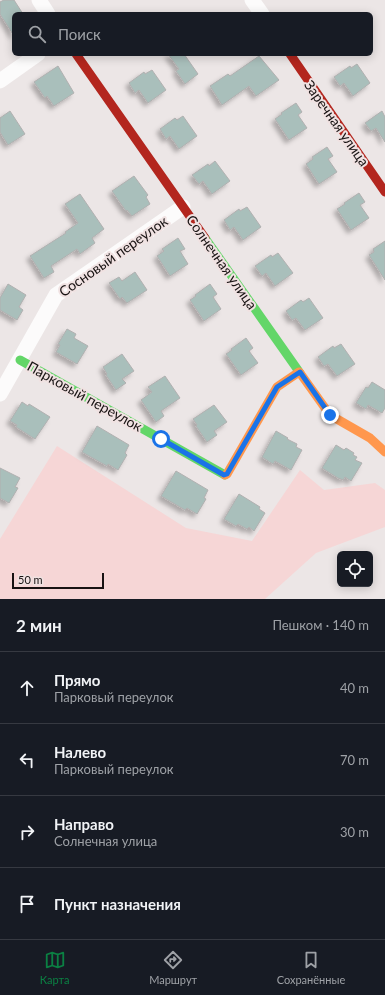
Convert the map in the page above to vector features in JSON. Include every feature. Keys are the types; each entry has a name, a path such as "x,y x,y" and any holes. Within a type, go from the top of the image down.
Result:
{"street":[{"path":"39,0 47,12"},
{"path":"252,0 261,12"},
{"path":"0,82 35,56"},
{"name":"Солнечная улица","path":"77,56 330,415 370,438 385,452"},
{"name":"Заречная улица","path":"291,56 385,192"},
{"name":"Сосновый переулок","path":"0,394 56,295 183,207"},
{"name":"Парковый переулок","path":"20,360 224,475 227,474 277,387 300,372"}],"shaded area":[{"path":"57,446 186,528 252,541 300,470 324,490 375,483 385,490 385,527 316,553 265,599 0,599 0,539"}],"building":[{"path":"4,0 14,0 22,12 12,12 12,33 0,14 0,2"},
{"path":"169,56 185,56 198,74 185,84 176,71 179,69"},
{"path":"259,56 279,80 256,96 249,86 222,105 210,86 228,74 230,76"},
{"path":"357,64 370,83 353,96 344,83 340,86 334,77 350,66 351,68"},
{"path":"58,66 74,93 54,106 47,96 45,98 34,82"},
{"path":"152,70 166,90 148,103 139,90 135,93 129,83 144,72 145,74"},
{"path":"296,103 302,112 298,115 307,128 289,140 275,119"},
{"path":"10,111 25,134 8,145 0,132 0,118"},
{"path":"382,111 385,117 385,142 376,128 371,131 365,123"},
{"path":"183,116 197,136 179,149 170,136 166,139 160,129 175,118 177,120"},
{"path":"327,147 333,156 328,159 337,172 319,184 306,164 313,159 312,157"},
{"path":"215,161 230,181 212,194 203,181 199,184 192,175"},
{"path":"134,176 148,195 146,197 150,204 132,216 127,210 126,211 112,191"},
{"path":"359,193 365,202 360,205 369,218 351,230 337,209"},
{"path":"80,194 104,229 92,238 95,243 80,254 77,249 51,266 54,272 44,278 30,256 66,233 65,232 78,223 65,204"},
{"path":"247,207 261,227 243,240 234,227 230,230 224,220 239,209 240,211"},
{"path":"178,238 185,249 180,251 188,264 170,276 157,256 164,251 162,249"},
{"path":"385,241 385,280 369,255 374,252 373,249"},
{"path":"278,253 293,273 275,286 266,273 262,276 255,266 271,255 272,257"},
{"path":"135,272 147,290 127,303 122,297 120,299 109,283 119,277 122,281"},
{"path":"8,284 26,295 19,307 23,310 17,320 0,310 0,298"},
{"path":"210,284 217,294 213,297 221,309 204,321 190,300"},
{"path":"309,298 323,318 305,330 296,318 292,320 286,311 301,300 303,302"},
{"path":"67,329 76,334 74,338 88,346 77,364 56,352 60,345 58,344"},
{"path":"246,338 253,348 249,351 258,363 241,375 226,354"},
{"path":"341,344 355,364 337,376 328,364 324,366 318,357 333,346 334,348"},
{"path":"122,354 134,371 122,379 126,383 116,390 106,375 107,374 103,367"},
{"path":"165,376 180,398 161,411 164,416 156,422 141,400 152,392 148,387"},
{"path":"372,382 385,390 385,408 382,413 368,405 366,409 356,403 366,387 368,388"},
{"path":"22,402 28,406 29,404 50,417 35,439 16,427 17,425 10,421"},
{"path":"214,405 227,422 214,431 217,435 207,442 193,419"},
{"path":"97,426 129,445 125,453 127,455 118,470 108,464 107,466 82,452"},
{"path":"276,431 297,444 296,447 302,450 291,470 275,461 273,464 262,457"},
{"path":"336,445 344,450 346,448 354,453 353,455 357,457 355,460 362,463 351,481 345,477 343,480 338,478 322,468"},
{"path":"0,468 20,478 15,487 18,488 9,503 0,498"},
{"path":"176,471 208,490 204,498 206,499 197,514 187,508 185,510 161,496"},
{"path":"239,494 260,507 259,509 265,513 254,531 249,527 247,529 238,524 236,526 224,519"}],"traffic: fast":[{"path":"205,238 300,373"},
{"path":"20,360 225,475"}],"traffic: slow":[{"path":"225,475 227,474 277,387 299,372"},
{"path":"300,373 330,415 370,438 385,452"}],"traffic: jam":[{"path":"77,56 205,238"},
{"path":"291,56 385,192"}],"route":[{"path":"161,439 224,475 227,474 277,387 300,372 330,415"}]}
